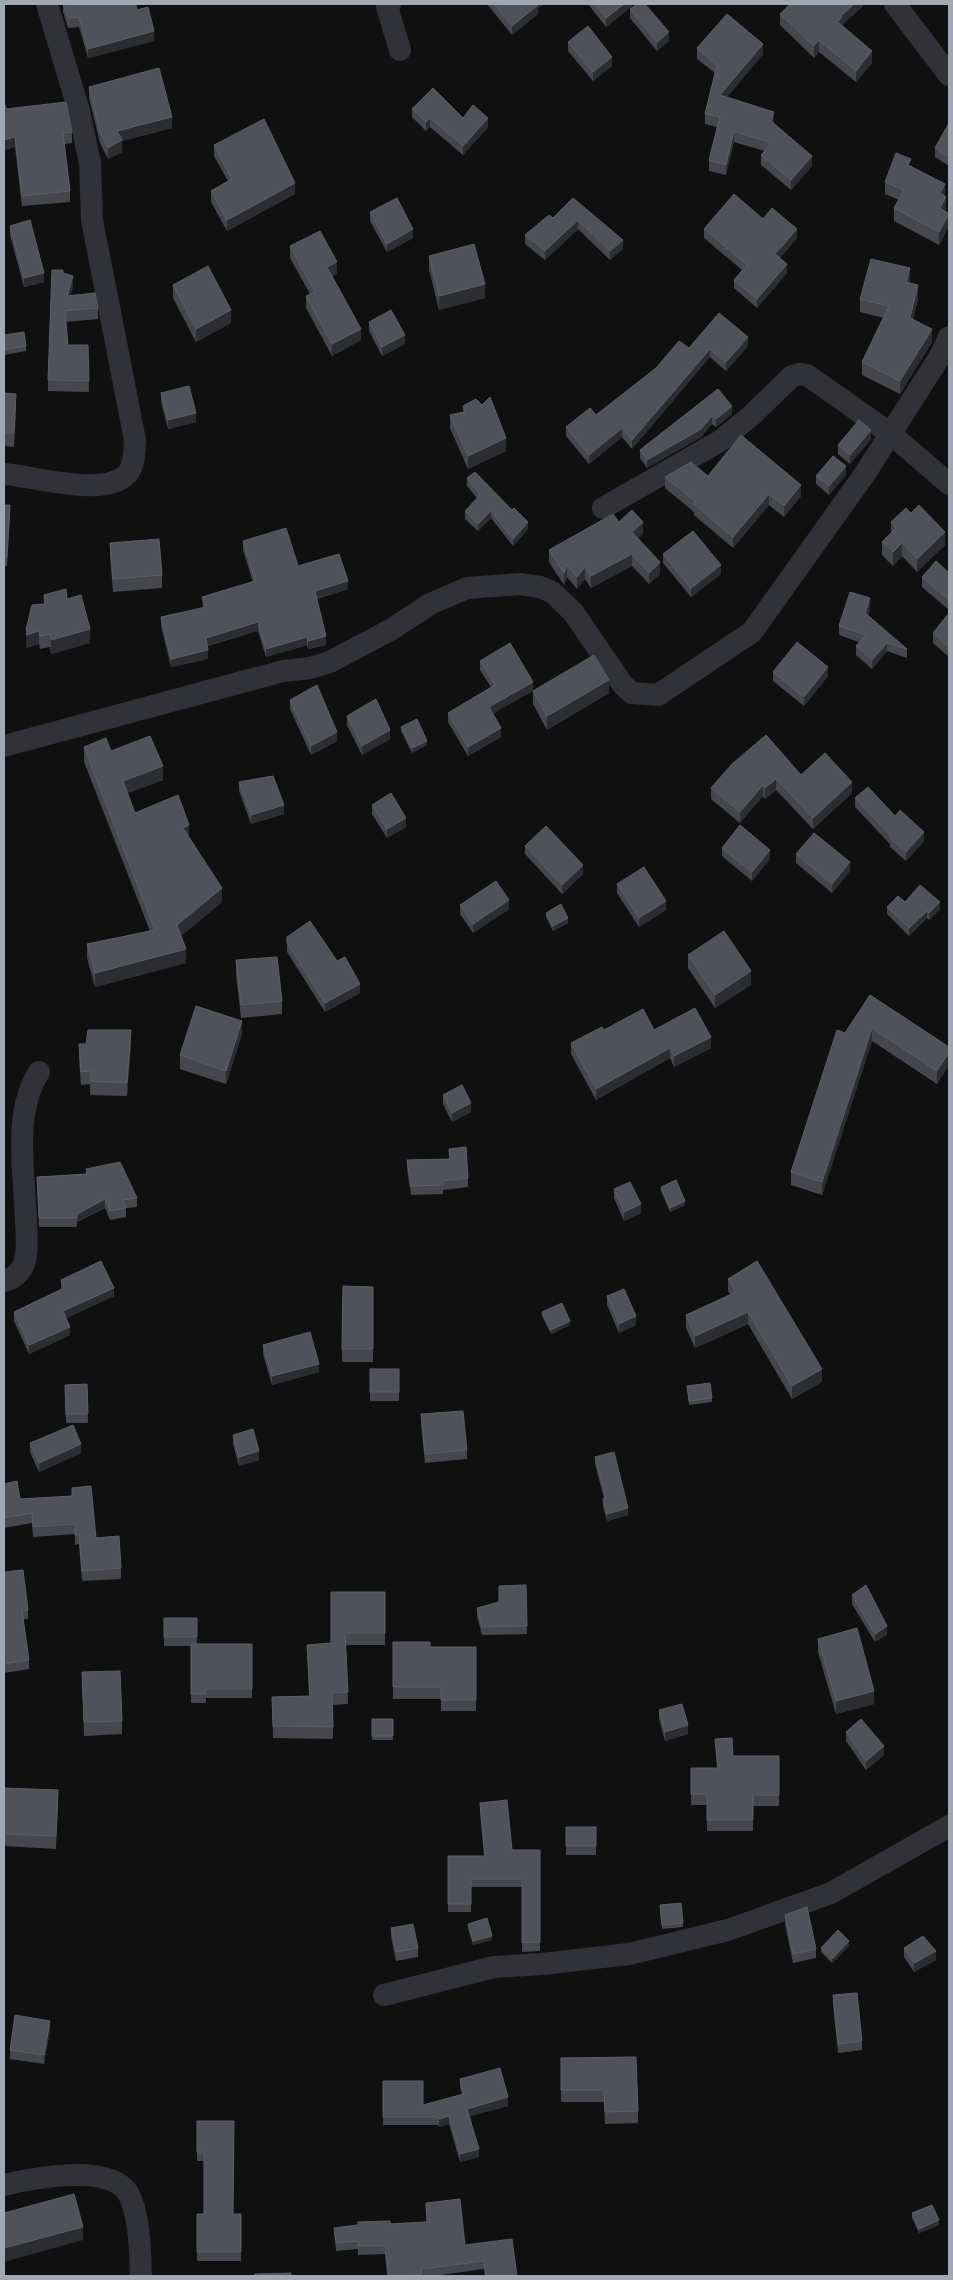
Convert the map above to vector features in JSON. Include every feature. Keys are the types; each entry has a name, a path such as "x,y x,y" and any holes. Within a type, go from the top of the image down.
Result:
{"street":[{"path":"4,474 79,484 109,484 125,477 133,462 135,440 92,220 88,154 79,111 47,4"},
{"path":"390,4 387,7 390,21 400,50"},
{"path":"894,4 949,75"},
{"path":"4,746 283,671 310,668 323,664 392,629 450,594 466,588 488,585 520,584 540,587 552,592 573,612 622,685 632,693 658,695 752,632 891,434 940,358 949,337"},
{"path":"603,508 720,441 752,415 796,374 807,376 891,434 949,484"},
{"path":"4,1281 18,1274 25,1262 24,1124 32,1082 39,1072"},
{"path":"384,1995 494,1967 542,1964 629,1954 728,1930 831,1893 949,1826"},
{"path":"4,2184 89,2174 108,2178 118,2184 128,2192 134,2210 140,2235 141,2276"}],"building":[{"path":"63,4 136,4 137,10 148,7 154,31 88,49 79,17 68,18"},
{"path":"494,4 536,4 538,5 512,26"},
{"path":"595,4 624,4 606,18"},
{"path":"637,4 645,4 669,32 657,42 630,9"},
{"path":"790,4 854,4 841,16 838,22 872,51 856,71 819,40 814,46 780,14"},
{"path":"727,14 763,44 720,95 774,112 771,121 812,156 791,180 761,155 772,143 734,131 726,165 709,160 720,117 705,114 717,65 697,48"},
{"path":"588,26 612,57 593,72 568,42"},
{"path":"159,68 172,117 117,131 122,140 108,148 100,132 89,87"},
{"path":"433,88 463,118 473,105 488,118 463,146 430,118 426,122 412,109"},
{"path":"4,101 6,109 66,102 72,132 63,133 70,191 22,196 15,137 4,140"},
{"path":"264,119 295,183 227,220 211,191 232,179 214,145"},
{"path":"949,123 949,157 935,148"},
{"path":"896,153 911,159 908,165 945,184 940,193 946,197 940,208 949,214 939,232 894,208 904,190 885,182"},
{"path":"734,194 763,219 772,208 797,229 775,254 787,264 757,299 734,280 747,265 704,229"},
{"path":"397,198 413,229 387,244 370,212"},
{"path":"573,198 623,240 610,251 578,220 545,251 525,235 549,215 553,218"},
{"path":"30,220 44,273 24,278 10,226"},
{"path":"320,231 337,262 327,267 361,329 332,344 306,296 315,292 290,246"},
{"path":"474,244 485,284 439,296 429,256"},
{"path":"871,259 910,268 906,282 918,285 910,318 932,329 900,381 862,362 889,306 860,299"},
{"path":"208,266 231,310 196,329 173,285"},
{"path":"52,270 63,270 63,273 73,276 67,296 95,293 98,308 65,311 68,345 88,345 89,381 48,380"},
{"path":"391,310 405,335 382,347 369,322"},
{"path":"719,313 748,337 726,362 710,349 632,440 622,428 589,455 566,427 590,408 596,415 656,368 679,341 689,348"},
{"path":"24,332 26,346 4,350 4,335"},
{"path":"189,386 196,413 168,420 161,393"},
{"path":"718,389 732,406 716,419 712,416 701,429 647,460 640,450"},
{"path":"4,393 16,394 14,433 4,433"},
{"path":"490,397 506,438 468,456 450,415 465,412 463,406 476,399 482,405"},
{"path":"859,420 871,430 850,455 838,445"},
{"path":"741,435 801,485 784,506 769,494 733,537 694,504 696,502 665,477 691,462 708,476"},
{"path":"833,456 846,466 829,486 816,476"},
{"path":"475,472 512,510 514,508 528,522 513,539 491,511 478,524 465,511 480,495 467,478"},
{"path":"4,505 10,505 7,557 4,557"},
{"path":"919,505 945,532 917,559 902,543 893,552 882,542 896,528 891,522 906,508 911,513"},
{"path":"632,510 643,522 632,532 660,562 649,573 632,554 591,576 585,567 577,577 567,565 564,573 549,550 613,514 619,522"},
{"path":"286,528 298,566 339,554 348,581 315,591 326,636 308,641 307,637 266,649 258,622 206,638 208,650 171,659 161,617 206,607 202,597 255,581 243,541"},
{"path":"693,531 721,565 691,588 663,554"},
{"path":"159,539 162,575 113,579 110,543"},
{"path":"936,561 949,573 949,600 922,577"},
{"path":"66,589 67,599 81,595 90,629 51,640 50,634 40,636 39,631 26,635 29,630 26,630 32,605 45,604 44,595"},
{"path":"850,592 870,598 865,613 907,649 887,643 872,660 856,646 866,635 839,626"},
{"path":"949,613 949,647 933,633"},
{"path":"797,642 828,667 804,697 773,672"},
{"path":"510,643 533,682 489,707 501,728 468,747 448,713 495,685 480,661"},
{"path":"594,655 609,680 547,716 533,691"},
{"path":"317,685 337,732 311,746 290,700"},
{"path":"376,699 390,730 362,746 347,716"},
{"path":"417,719 427,741 412,748 401,727"},
{"path":"766,735 801,775 825,753 852,782 813,818 776,779 765,788 763,785 740,812 711,788 732,764"},
{"path":"150,736 163,766 123,781 135,813 178,795 189,825 183,828 222,888 177,925 186,949 95,973 87,944 155,930 84,747 106,738 111,751"},
{"path":"273,776 284,805 251,815 239,782"},
{"path":"868,787 895,816 900,810 924,832 906,852 890,838 891,836 855,798"},
{"path":"391,793 406,818 387,829 372,805"},
{"path":"740,825 770,850 752,872 722,848"},
{"path":"546,826 583,865 562,885 525,846"},
{"path":"814,833 850,862 832,884 796,854"},
{"path":"644,867 666,901 639,918 617,884"},
{"path":"496,881 509,900 473,924 460,905"},
{"path":"920,885 940,902 909,928 887,907 898,896 905,902"},
{"path":"561,904 568,918 553,926 546,913"},
{"path":"310,921 337,961 345,957 360,984 325,1003 287,943 287,937"},
{"path":"724,931 751,971 715,995 688,955"},
{"path":"277,957 282,1001 241,1005 236,960"},
{"path":"870,995 949,1047 949,1052 937,1071 872,1028 822,1182 791,1172 837,1030 845,1033"},
{"path":"196,1006 242,1021 226,1071 180,1055"},
{"path":"695,1008 711,1037 674,1056 670,1048 596,1089 571,1043 602,1027 604,1030 643,1009 654,1030"},
{"path":"88,1030 131,1030 127,1083 90,1081 91,1071 81,1072 79,1044 86,1044"},
{"path":"462,1085 471,1103 452,1113 443,1095"},
{"path":"466,1147 468,1178 442,1181 443,1185 411,1186 407,1160 450,1159 449,1149"},
{"path":"120,1162 137,1198 123,1200 126,1208 110,1211 105,1199 77,1214 77,1218 39,1218 37,1177 87,1174 86,1169"},
{"path":"676,1180 685,1201 670,1208 661,1187"},
{"path":"630,1182 641,1204 624,1212 614,1189"},
{"path":"101,1261 114,1288 63,1311 70,1327 29,1345 14,1312 64,1288 61,1280"},
{"path":"757,1261 822,1369 792,1386 748,1312 695,1336 686,1315 736,1292 728,1279"},
{"path":"343,1286 373,1287 373,1349 342,1349"},
{"path":"624,1289 636,1316 619,1324 607,1296"},
{"path":"562,1303 570,1321 551,1330 542,1312"},
{"path":"310,1332 319,1364 272,1376 263,1345"},
{"path":"370,1369 399,1369 399,1392 370,1392"},
{"path":"710,1383 712,1398 689,1401 687,1386"},
{"path":"87,1384 88,1414 66,1414 65,1385"},
{"path":"463,1411 467,1450 425,1454 421,1414"},
{"path":"73,1425 81,1444 39,1463 30,1443"},
{"path":"253,1429 259,1451 239,1457 233,1435"},
{"path":"614,1452 628,1508 607,1514 603,1499 606,1498 595,1457"},
{"path":"17,1481 20,1499 72,1496 72,1488 91,1486 96,1538 119,1536 121,1568 82,1571 79,1534 75,1535 75,1524 33,1527 32,1513 4,1518 4,1484"},
{"path":"23,1570 28,1610 22,1611 29,1660 4,1664 4,1572"},
{"path":"526,1585 527,1626 482,1627 477,1608 499,1602 499,1586"},
{"path":"866,1585 887,1626 875,1634 852,1595"},
{"path":"331,1592 385,1592 385,1633 345,1633 348,1692 332,1693 333,1727 273,1726 272,1697 310,1696 307,1645 331,1643"},
{"path":"164,1618 197,1618 197,1637 164,1637"},
{"path":"857,1628 874,1691 836,1701 818,1639"},
{"path":"393,1642 430,1642 430,1647 476,1647 476,1700 441,1700 441,1687 393,1687"},
{"path":"191,1644 252,1644 252,1689 206,1689 206,1694 191,1694"},
{"path":"120,1671 122,1721 84,1722 82,1672"},
{"path":"682,1704 688,1725 665,1732 659,1710"},
{"path":"372,1719 393,1719 393,1736 372,1736"},
{"path":"861,1719 884,1746 866,1761 846,1732"},
{"path":"732,1738 733,1756 779,1756 779,1795 753,1795 753,1820 707,1820 707,1794 691,1794 691,1768 718,1768 715,1739"},
{"path":"4,1788 58,1790 56,1836 4,1834"},
{"path":"507,1800 512,1850 540,1850 540,1942 522,1943 522,1879 471,1879 471,1904 448,1904 448,1856 485,1856 480,1803"},
{"path":"566,1827 596,1827 596,1846 566,1846"},
{"path":"681,1903 683,1923 662,1925 660,1905"},
{"path":"807,1907 816,1949 793,1954 785,1915"},
{"path":"487,1918 492,1936 473,1941 468,1924"},
{"path":"413,1924 418,1948 396,1952 391,1928"},
{"path":"838,1930 849,1941 832,1959 821,1948"},
{"path":"923,1936 936,1951 914,1963 904,1948"},
{"path":"857,1993 862,2041 838,2044 833,1995"},
{"path":"15,2015 50,2021 44,2055 10,2050"},
{"path":"636,2057 638,2111 605,2112 604,2090 561,2090 561,2058"},
{"path":"500,2068 508,2097 467,2109 479,2149 460,2154 449,2116 439,2119 438,2117 383,2117 383,2081 423,2081 423,2105 464,2094 460,2079"},
{"path":"197,2121 234,2121 233,2214 241,2214 241,2252 197,2252 197,2214 204,2214 204,2152 197,2152"},
{"path":"74,2194 83,2227 4,2248 4,2213"},
{"path":"460,2199 465,2245 512,2239 517,2276 486,2276 484,2261 421,2269 422,2274 389,2276 385,2246 358,2246 358,2241 336,2243 334,2228 358,2225 358,2222 390,2221 390,2224 427,2222 426,2203"},
{"path":"932,2205 939,2220 919,2229 912,2213"},
{"path":"291,2273 291,2276 255,2276 255,2274"}]}
